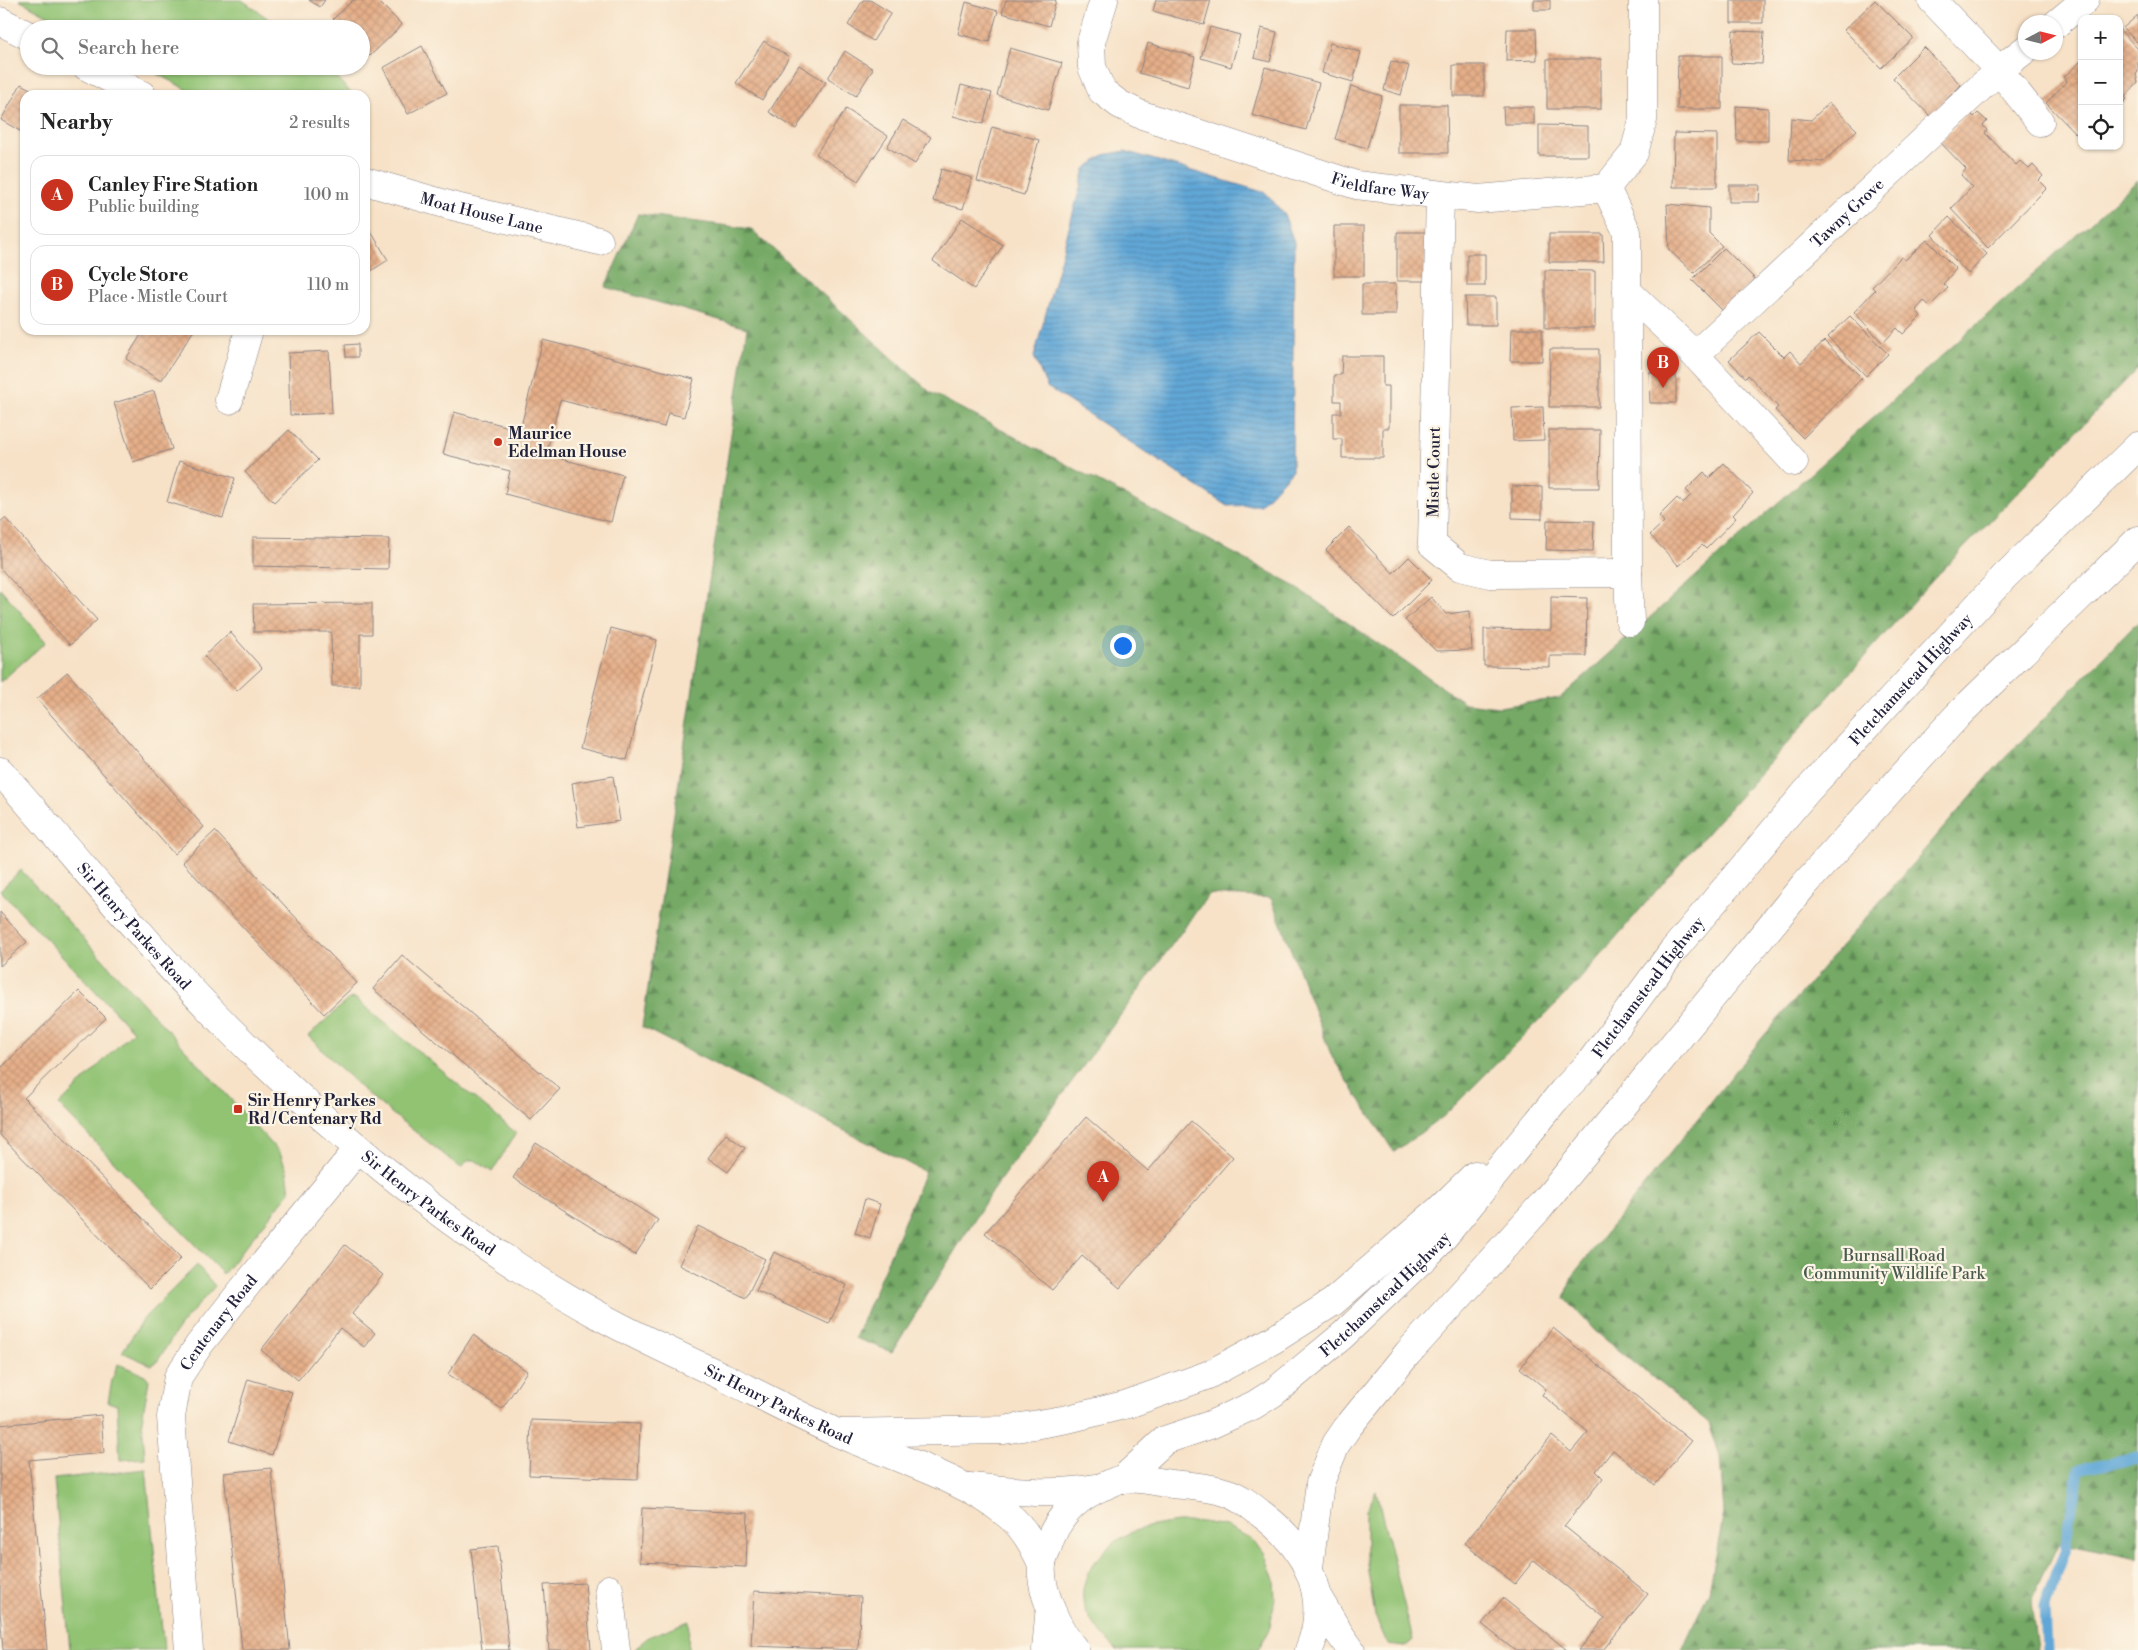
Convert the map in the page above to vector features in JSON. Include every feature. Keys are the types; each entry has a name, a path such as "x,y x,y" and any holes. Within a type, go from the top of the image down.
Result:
{"main road":[{"name":"Fieldfare Way","path":"1104,0 1091,42 1092,67 1102,91 1119,104 1139,114 1356,185 1478,200 1606,188"},
{"path":"1630,622 1628,573 1627,232 1606,188 1634,153 1643,120 1643,0"},
{"path":"1932,0 1999,70 2040,122"},
{"path":"2063,18 2085,0"},
{"path":"0,22 20,32"},
{"name":"Tawny Grove","path":"1695,355 1999,70 2018,55"},
{"path":"103,75 132,90"},
{"name":"Moat House Lane","path":"370,182 452,206 599,241"},
{"name":"Mistle Court","path":"1440,195 1432,544 1460,567 1490,574 1628,573"},
{"path":"1627,291 1695,355 1794,462"},
{"path":"229,400 248,335"},
{"name":"Fletchamstead Highway","path":"1123,1479 1166,1440 1210,1425 1254,1405 1273,1393 1342,1336 1437,1246 1563,1091 1589,1064 1672,952 1807,791 2004,577 2138,446"},
{"path":"1309,1567 1320,1483 1336,1444 1347,1428 1408,1353 1541,1206 1804,885 1958,715 2138,540"},
{"name":"Sir Henry Parkes Road","path":"0,771 229,1029 291,1089 358,1149 479,1240 583,1306 625,1329 839,1433 965,1487 1008,1515 1029,1537 1042,1564"},
{"path":"839,1433 1004,1430 1068,1419 1128,1404 1208,1375 1274,1340 1333,1302 1440,1209 1563,1091"},
{"name":"Centenary Road","path":"189,1650 171,1417 178,1377 240,1292 358,1149"},
{"path":"1075,1650 1067,1640 1050,1606 1044,1586 1042,1564 1049,1542 1060,1519 1075,1502 1096,1488 1123,1479 1207,1488 1229,1494 1246,1502 1271,1520 1291,1542 1309,1567 1317,1596 1351,1650"},
{"name":"Sir Henry Parkes Road","path":"965,1487 1035,1493 1066,1493 1096,1488"},
{"path":"609,1588 616,1650"},
{"path":"1308,1650 1313,1639 1317,1616 1317,1596"},
{"path":"1046,1650 1050,1606"}],"green space":[{"path":"19,0 242,0 270,20 56,20"},
{"path":"159,75 334,75 348,90 188,90"},
{"path":"2138,180 2138,368 1932,581 1669,876 1574,986 1444,1116 1394,1152 1332,1057 1271,898 1209,894 992,1191 892,1352 855,1338 925,1172 642,1027 747,328 605,287 638,214 751,229 930,392 1288,582 1465,703 1499,707 1560,698"},
{"path":"0,588 46,642 0,682"},
{"name":"Burnsall Road Community Wildlife Park","path":"2138,622 2138,1558 2059,1542 2031,1602 2037,1650 1682,1650 1709,1591 1724,1513 1720,1456 1709,1423 1595,1331 1565,1298 1572,1276 1762,1038 1997,766"},
{"path":"21,870 280,1153 287,1171 290,1192 223,1274 59,1105 133,1031 0,890"},
{"path":"355,998 516,1133 492,1172 475,1160 469,1160 461,1168 366,1093 308,1036 349,999"},
{"path":"197,1265 215,1286 179,1327 157,1362 151,1365 122,1352 145,1317"},
{"path":"118,1364 145,1375 149,1380 142,1420 145,1458 120,1460 117,1405 108,1402 112,1380"},
{"path":"146,1469 164,1650 70,1650 54,1479"},
{"path":"1376,1491 1413,1640 1405,1647 1388,1645 1375,1616 1366,1558 1366,1510"},
{"path":"1177,1522 1202,1522 1226,1526 1248,1537 1264,1552 1274,1580 1275,1599 1270,1627 1258,1650 1117,1650 1091,1620 1084,1607 1083,1590 1090,1570 1103,1553 1119,1539 1134,1531"},
{"path":"689,1621 688,1650 634,1650 648,1637"}],"water":[{"path":"1125,151 1266,193 1284,214 1294,242 1292,471 1260,505 1227,506 1047,387 1034,357 1085,169 1104,155"}],"building":[{"path":"309,0 325,0 320,7"},
{"path":"353,0 377,0 402,25 370,56 370,20 333,19"},
{"path":"863,0 870,0 891,13 873,41 848,25"},
{"path":"1006,0 1056,0 1049,26 1002,13"},
{"path":"1156,0 1211,0 1204,25 1153,11"},
{"path":"1534,0 1550,0 1550,10 1534,10"},
{"path":"1731,0 1763,0 1763,23 1731,23"},
{"path":"1875,0 1913,38 1881,68 1844,30"},
{"path":"966,2 998,11 989,42 958,34"},
{"path":"2138,15 2138,43 2123,28"},
{"path":"1210,27 1240,35 1231,67 1201,58"},
{"path":"1261,28 1277,32 1270,62 1254,58"},
{"path":"1507,29 1536,29 1537,60 1506,61"},
{"path":"1733,31 1764,32 1762,64 1731,63"},
{"path":"2123,33 2138,49 2138,72 2136,74 2138,83 2125,97 2127,99 2123,103"},
{"path":"764,41 789,57 762,100 736,83"},
{"path":"1148,43 1195,57 1188,87 1139,73"},
{"path":"1330,43 1361,52 1353,82 1322,73"},
{"path":"422,46 447,93 408,114 383,68"},
{"path":"1924,47 1961,85 1930,116 1893,78"},
{"path":"1010,48 1062,63 1048,110 997,95"},
{"path":"845,51 873,69 856,96 828,78"},
{"path":"1678,56 1722,56 1722,109 1677,109"},
{"path":"1547,59 1601,59 1601,109 1547,109"},
{"path":"1391,61 1409,66 1401,95 1384,90"},
{"path":"2078,64 2078,132 2076,134 2046,103 2067,81 2064,77"},
{"path":"799,65 826,82 796,129 769,112"},
{"path":"1453,65 1484,65 1484,96 1453,96"},
{"path":"1265,67 1319,83 1306,130 1252,115"},
{"path":"21,84 32,90 20,90 20,131 1,120"},
{"path":"961,85 992,93 983,124 953,116"},
{"path":"1351,86 1382,96 1367,148 1335,139"},
{"path":"1829,103 1857,130 1823,162 1789,160 1791,118 1811,120"},
{"path":"1399,105 1447,105 1448,153 1399,153"},
{"path":"1736,106 1768,108 1768,141 1737,141"},
{"path":"1503,107 1534,107 1534,124 1504,124"},
{"path":"846,109 888,136 858,181 816,154"},
{"path":"1969,112 1974,117 1978,113 1987,121 1983,126 1987,130 1985,133 2016,165 2020,161 2029,169 2033,165 2043,176 2039,180 2047,188 1988,248 1951,209 1972,187 1961,175 1966,169 1940,142"},
{"path":"903,120 931,137 915,164 887,147"},
{"path":"1539,125 1588,126 1588,156 1539,156"},
{"path":"992,127 1039,140 1024,195 977,181"},
{"path":"1674,133 1717,134 1717,187 1673,187"},
{"path":"941,169 972,178 963,209 933,201"},
{"path":"1729,185 1760,185 1759,202 1729,202"},
{"path":"1667,204 1709,208 1709,233 1722,246 1694,273 1669,250"},
{"path":"1949,217 1987,254 1968,274 1932,235"},
{"path":"962,218 1003,245 974,289 933,261"},
{"path":"1334,226 1364,226 1364,276 1334,276"},
{"path":"370,230 388,260 370,272"},
{"path":"1397,232 1427,232 1426,281 1397,281"},
{"path":"1549,234 1603,234 1604,262 1549,262"},
{"path":"1927,240 1956,269 1943,284 1948,288 1930,306 1924,301 1916,310 1921,316 1903,334 1897,328 1883,343 1854,312 1875,290 1872,287 1901,257 1905,260"},
{"path":"1724,248 1755,279 1723,311 1692,280"},
{"path":"1467,254 1485,254 1485,286 1467,286"},
{"path":"1545,270 1595,271 1595,328 1545,328"},
{"path":"1362,284 1396,284 1396,315 1362,315"},
{"path":"1465,297 1496,297 1496,325 1466,325"},
{"path":"1850,316 1888,354 1866,376 1828,337"},
{"path":"1511,329 1542,329 1542,361 1510,361"},
{"path":"1759,332 1784,357 1790,351 1801,363 1824,341 1862,378 1803,438 1775,410 1778,407 1748,375 1746,378 1729,360"},
{"path":"141,335 191,335 161,381 126,359"},
{"name":"Maurice Edelman House","path":"543,340 694,379 684,417 668,413 664,427 560,400 546,455 623,475 611,522 505,494 510,471 443,454 454,412 520,430"},
{"path":"358,344 358,357 346,357 345,345"},
{"path":"1550,349 1599,349 1599,407 1549,407"},
{"path":"329,351 332,413 290,415 288,353"},
{"path":"1342,356 1383,356 1383,386 1389,386 1389,428 1383,428 1383,458 1342,458 1342,439 1333,439 1333,413 1341,413 1341,401 1334,401 1334,375 1341,375"},
{"path":"1649,372 1676,373 1676,403 1650,403"},
{"path":"154,391 172,449 133,462 114,403"},
{"path":"1543,407 1544,440 1513,441 1512,408"},
{"path":"289,430 318,460 274,502 245,472"},
{"path":"1549,430 1600,430 1599,488 1549,488"},
{"path":"179,461 235,478 223,518 167,502"},
{"path":"1724,463 1753,493 1733,515 1736,518 1706,549 1702,545 1679,566 1650,535 1664,522 1659,516 1677,498 1683,503 1691,495 1686,490 1704,472 1709,478"},
{"path":"1512,486 1542,487 1542,519 1512,518"},
{"path":"5,518 97,620 70,645 0,568 0,522"},
{"path":"1547,520 1594,521 1593,551 1546,550"},
{"path":"1349,527 1393,573 1409,557 1432,580 1393,619 1326,550"},
{"path":"253,537 389,539 388,569 253,566"},
{"path":"1431,597 1446,614 1470,611 1472,650 1436,651 1405,620"},
{"path":"1551,597 1587,598 1586,656 1550,656 1550,667 1484,666 1484,629 1551,630"},
{"path":"372,603 372,634 360,634 360,686 332,686 331,632 254,632 253,604"},
{"path":"611,628 657,640 627,760 580,748"},
{"path":"230,632 262,668 237,691 204,656"},
{"path":"67,672 204,827 174,854 37,699"},
{"path":"613,776 620,821 578,827 572,783"},
{"path":"215,831 357,983 324,1014 182,862"},
{"path":"0,912 27,942 0,966"},
{"path":"402,955 560,1089 531,1120 373,989"},
{"path":"79,991 106,1018 24,1098 181,1258 150,1289 0,1135 0,1069"},
{"path":"1086,1117 1148,1171 1191,1121 1233,1157 1120,1288 1082,1256 1052,1290 985,1233"},
{"path":"726,1134 745,1148 728,1172 708,1158"},
{"path":"536,1143 658,1220 635,1255 513,1178"},
{"path":"865,1199 880,1204 870,1238 855,1233"},
{"path":"698,1226 765,1259 746,1298 679,1265"},
{"path":"345,1245 383,1275 352,1314 375,1333 364,1347 340,1328 298,1380 261,1350"},
{"path":"774,1252 847,1285 829,1324 756,1291"},
{"path":"1553,1328 1691,1441 1655,1485 1613,1450 1596,1471 1603,1478 1564,1526 1648,1594 1603,1650 1579,1650 1605,1618 1534,1560 1515,1584 1465,1543 1552,1436 1571,1452 1588,1432 1542,1395 1546,1389 1520,1368"},
{"path":"473,1335 527,1371 502,1409 448,1374"},
{"path":"248,1379 292,1392 272,1455 229,1441"},
{"path":"101,1415 104,1453 29,1460 47,1650 3,1650 0,1611 0,1425"},
{"path":"531,1420 640,1424 638,1479 529,1475"},
{"path":"271,1468 290,1650 242,1650 224,1473"},
{"path":"642,1508 748,1513 746,1567 640,1562"},
{"path":"498,1546 509,1650 482,1650 471,1549"},
{"path":"585,1583 591,1650 549,1650 544,1585"},
{"path":"754,1591 861,1597 858,1650 751,1646"},
{"path":"1503,1598 1567,1650 1514,1650 1482,1624"}],"waterway":[{"path":"2047,1650 2045,1607 2065,1551 2078,1470 2138,1458"}],"place":[{"name":"Cycle Store","path":"1663,388"},
{"name":"Maurice Edelman House","path":"498,442"},
{"name":"Sir Henry Parkes Rd / Centenary Rd","path":"238,1109"},
{"name":"Canley Fire Station","path":"1103,1202"}]}
